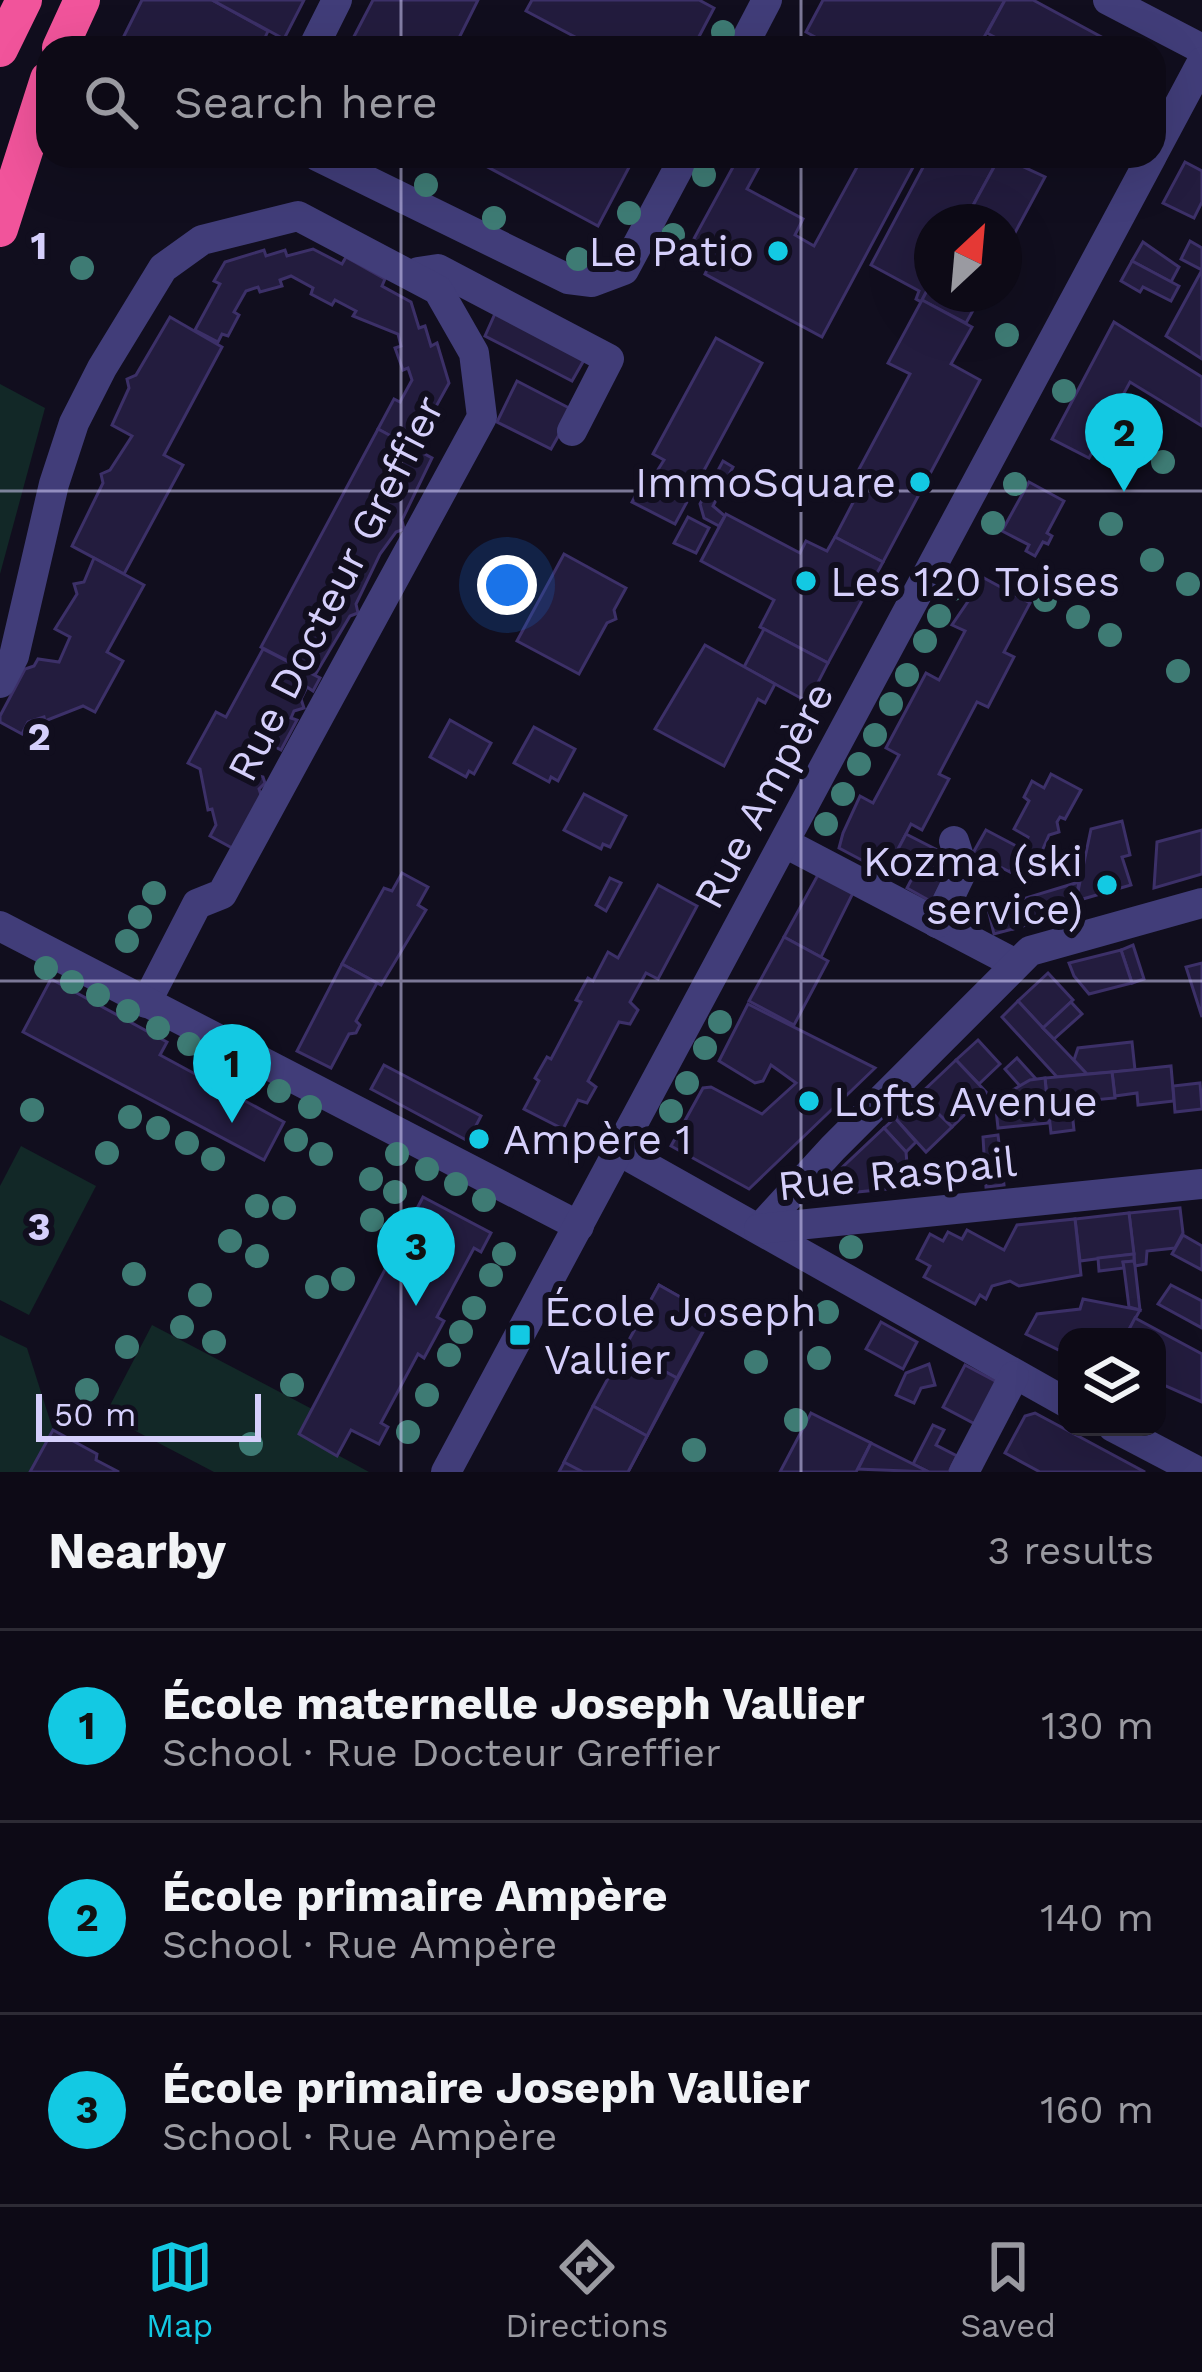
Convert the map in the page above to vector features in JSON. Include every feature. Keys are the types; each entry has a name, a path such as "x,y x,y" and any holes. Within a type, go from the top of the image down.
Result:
{"highway":[{"path":"0,49 24,0"},
{"path":"66,36 82,0"},
{"path":"0,229 36,116"}],"street":[{"path":"319,36 337,0"},
{"path":"748,36 767,0"},
{"path":"1108,0 1163,36"},
{"path":"1166,38 1202,61"},
{"name":"Rue Ampère","path":"1166,129 1202,61"},
{"path":"341,168 568,279 592,282 624,270 679,168"},
{"name":"Rue Ampère","path":"446,1472 1146,168"},
{"name":"Rue Docteur Greffier","path":"0,683 14,656 54,484 74,423 163,268 202,240 298,216 438,290 474,352 482,417 222,894 197,904 146,1003"},
{"path":"406,273 439,268 609,359 572,431"},
{"path":"937,922 963,869 954,841"},
{"path":"785,843 1014,963"},
{"path":"1058,1398 759,1229 1030,951 1202,903"},
{"path":"0,926 579,1226"},
{"name":"Rue Raspail","path":"620,1152 759,1229 1202,1184"},
{"path":"964,1472 1014,1376"},
{"path":"1130,1436 1199,1472"}],"green space":[{"path":"0,384 45,408 0,574"},
{"path":"21,1146 96,1186 29,1315 0,1300 0,1186"},
{"path":"152,1325 312,1409 299,1434 369,1472 214,1472 105,1415"},
{"path":"0,1335 27,1348 53,1430 30,1472 0,1472"}],"building":[{"path":"142,0 212,0 268,31 266,36 124,36"},
{"path":"212,0 304,0 286,36"},
{"path":"373,0 478,0 460,36 354,36"},
{"path":"532,0 699,0 714,8 699,36 573,36 526,11"},
{"path":"823,0 1005,0 985,36 813,36 806,32"},
{"path":"1005,0 1033,0 1100,36 993,36 987,33"},
{"path":"1185,162 1202,171 1202,202 1194,218 1163,203"},
{"path":"489,168 629,168 598,226"},
{"name":"Le Patio","path":"732,168 758,168 747,189 803,219 795,235 814,246 857,168 913,168 822,337 705,274 708,268 684,257"},
{"path":"923,168 993,168 974,204 914,204 914,288 871,265"},
{"path":"993,168 1026,168 1045,177 1022,220 1022,204 974,204"},
{"path":"1190,241 1202,248 1202,270 1181,259"},
{"path":"1143,242 1179,267 1171,282 1132,261"},
{"path":"313,249 342,264 346,257 385,279 382,286 411,302 419,328 425,326 431,346 437,343 449,383 422,432 417,429 408,446 378,429 394,399 400,402 412,380 395,348 401,346 398,334 353,316 356,311 311,294 313,288 291,276 280,280 282,286 246,291 228,336 222,334 218,342 195,330 220,284 214,281 225,262 264,250 266,256 285,250 287,256"},
{"path":"1132,261 1179,286 1171,301 1121,281"},
{"path":"1202,270 1202,359 1166,336"},
{"path":"498,307 588,353 572,381 485,336"},
{"path":"916,312 944,312 972,327 951,364 980,380 883,562 835,537 858,493 849,488 910,374 888,363"},
{"path":"945,312 972,312 966,323"},
{"path":"170,317 222,347 164,455 183,465 124,574 72,546 103,483 101,474 110,470 132,436 112,425 129,388 127,379 136,375"},
{"path":"1114,322 1202,377 1202,426 1130,382 1089,458 1052,439"},
{"path":"716,338 762,363 675,524 632,502 648,472 654,476 664,460 653,454"},
{"path":"517,381 573,410 551,449 497,422"},
{"path":"378,429 432,458 402,520 404,529 396,532 380,554 356,604 358,613 350,616 315,675 261,647"},
{"path":"723,461 733,467 713,506 725,516 719,526 704,518 700,504"},
{"path":"1029,482 1064,501 1047,533 1052,536 1048,544 1043,542 1035,556 1026,551 1029,545 1002,531"},
{"name":"Les 120 Toises","path":"726,514 800,553 806,541 827,551 835,537 883,562 828,663 760,627 774,600 701,561"},
{"path":"688,517 709,528 696,553 674,543"},
{"path":"564,554 626,588 614,610 616,619 607,623 579,674 517,641"},
{"path":"94,558 144,585 107,652 123,661 95,712 83,706 45,721 44,717 28,722 22,734 0,722 0,716 25,669 38,659 59,662 70,637 55,629 77,594 74,584 84,582"},
{"path":"984,578 1030,603 1004,652 1014,657 988,707 977,702 939,774 949,779 922,830 911,824 886,873 839,848 843,833 860,796 873,803 899,755 886,748 926,673 939,680 965,631 952,625"},
{"path":"764,629 828,663 808,702 744,667"},
{"path":"705,645 775,684 765,703 758,699 724,766 655,729"},
{"path":"263,649 320,678 313,691 307,687 301,699 304,708 294,711 291,718 297,720 281,750 266,742 253,766 265,783 259,789 262,798 234,849 210,836 216,825 200,769 188,763 216,712 226,717"},
{"path":"450,720 491,743 474,774 469,771 466,777 430,757"},
{"path":"534,727 575,749 558,781 551,777 549,782 514,763"},
{"path":"1051,774 1081,790 1065,819 1060,817 1059,832 1049,835 1039,858 1022,849 1028,837 1014,829 1029,801 1024,797 1032,781 1044,788"},
{"path":"584,794 626,816 610,847 603,844 601,849 564,830"},
{"path":"1122,821 1130,855 1122,857 1131,885 1076,901 1091,829"},
{"path":"986,830 1022,849 1010,872 973,853"},
{"path":"1202,830 1202,874 1154,888 1157,842"},
{"path":"906,834 943,853 933,873 896,853"},
{"path":"919,865 944,879 932,902 907,888"},
{"path":"402,873 428,887 418,905 426,910 381,985 342,964 384,888 392,891"},
{"path":"819,873 854,891 821,957 784,937"},
{"path":"610,878 621,883 606,911 596,905"},
{"path":"1079,882 1074,910 1013,929 1006,904"},
{"path":"658,885 697,906 658,979 646,973 630,1002 638,1010 630,1024 619,1022 588,1081 596,1087 587,1103 578,1100 563,1129 524,1109 539,1081 535,1078 547,1057 551,1059 581,1002 576,1000 588,978 593,981 608,952 618,958"},
{"path":"1006,904 1013,929 994,934 988,909"},
{"path":"784,937 828,961 794,1025 749,1001"},
{"path":"1133,945 1144,979 1132,983 1121,950"},
{"path":"1121,950 1132,983 1089,994 1069,963"},
{"path":"1202,963 1202,1017 1186,967"},
{"path":"342,964 377,983 356,1021 360,1025 356,1033 349,1034 331,1068 297,1051"},
{"path":"1048,973 1073,1000 1043,1028 1018,1001"},
{"path":"51,979 167,1042 160,1055 284,1122 264,1160 23,1032"},
{"path":"1018,1001 1087,1074 1057,1077 1002,1017"},
{"path":"1071,1002 1082,1014 1054,1039 1043,1028"},
{"name":"Lofts Avenue","path":"748,1004 875,1068 749,1189 671,1146 703,1088 711,1087 762,1114 796,1083 771,1065 763,1081 755,1083 719,1061"},
{"path":"978,1040 1000,1064 979,1084 956,1060"},
{"path":"1132,1042 1135,1070 1087,1074 1074,1060 1078,1048"},
{"path":"1017,1058 1036,1079 1020,1086 1005,1069"},
{"path":"956,1060 987,1093 952,1127 919,1095"},
{"path":"384,1065 481,1116 468,1141 371,1089"},
{"path":"1171,1066 1174,1101 1138,1105 1137,1093 1115,1096 1112,1072"},
{"path":"1112,1072 1115,1098 1071,1102 1074,1130 1051,1133 1045,1078"},
{"path":"1045,1078 1049,1123 998,1128 995,1100 1030,1080"},
{"path":"1200,1083 1202,1109 1175,1112 1173,1086"},
{"path":"919,1095 952,1127 926,1152 895,1118"},
{"path":"895,1118 916,1142 906,1152 884,1128"},
{"path":"884,1128 906,1152 909,1187 836,1194 833,1176"},
{"path":"998,1135 1004,1185 986,1187 983,1137"},
{"path":"423,1197 491,1233 481,1252 474,1248 437,1317 444,1321 424,1358 418,1354 381,1423 388,1427 379,1444 351,1430 337,1456 299,1434"},
{"path":"1180,1208 1183,1233 1175,1248 1147,1251 1146,1264 1135,1266 1129,1213"},
{"path":"1129,1213 1134,1254 1080,1261 1075,1219"},
{"path":"1075,1219 1081,1275 1019,1286 1010,1281 992,1286 986,1299 980,1295 975,1304 924,1277 930,1266 917,1259 930,1234 943,1241 948,1232 962,1239 967,1230 1004,1250 1017,1225"},
{"path":"1183,1235 1202,1246 1202,1270 1172,1254"},
{"path":"1134,1254 1134,1261 1123,1262 1124,1268 1099,1271 1098,1258"},
{"path":"1134,1261 1140,1310 1129,1307 1123,1262"},
{"path":"659,1285 712,1315 628,1472 559,1472"},
{"path":"659,1285 712,1315 677,1378 624,1349"},
{"path":"1171,1285 1202,1301 1202,1328 1158,1304"},
{"path":"1083,1299 1140,1310 1130,1328 1058,1328 1058,1350 1026,1334 1037,1314 1080,1309"},
{"path":"1135,1318 1154,1328 1130,1328"},
{"path":"881,1322 917,1342 903,1369 866,1349"},
{"path":"1166,1335 1202,1354 1202,1402 1166,1386"},
{"path":"624,1349 677,1378 647,1436 593,1406"},
{"path":"929,1364 935,1385 921,1388 914,1403 896,1395 906,1373"},
{"path":"965,1365 997,1382 975,1424 943,1407"},
{"path":"593,1406 647,1436 628,1472 583,1472 564,1462"},
{"path":"811,1413 871,1443 856,1472 780,1472"},
{"path":"1035,1413 1058,1425 1058,1436 1078,1436 1145,1472 1040,1472 1005,1453 1025,1416"},
{"path":"933,1425 944,1430 936,1445 957,1456 949,1472 929,1472 913,1464"},
{"path":"53,1430 97,1454 96,1460 119,1472 30,1472"},
{"path":"871,1443 929,1472 858,1469"}],"place":[{"name":"Le Patio","path":"778,251"},
{"name":"ImmoSquare","path":"920,482"},
{"name":"École primaire Ampère","path":"1124,492"},
{"name":"Les 120 Toises","path":"806,581"},
{"name":"Kozma (ski service)","path":"1107,885"},
{"name":"Lofts Avenue","path":"809,1101"},
{"name":"École maternelle Joseph Vallier","path":"232,1123"},
{"name":"Ampère 1","path":"479,1139"},
{"name":"École primaire Joseph Vallier","path":"416,1306"},
{"name":"École Joseph Vallier","path":"520,1335"}]}
